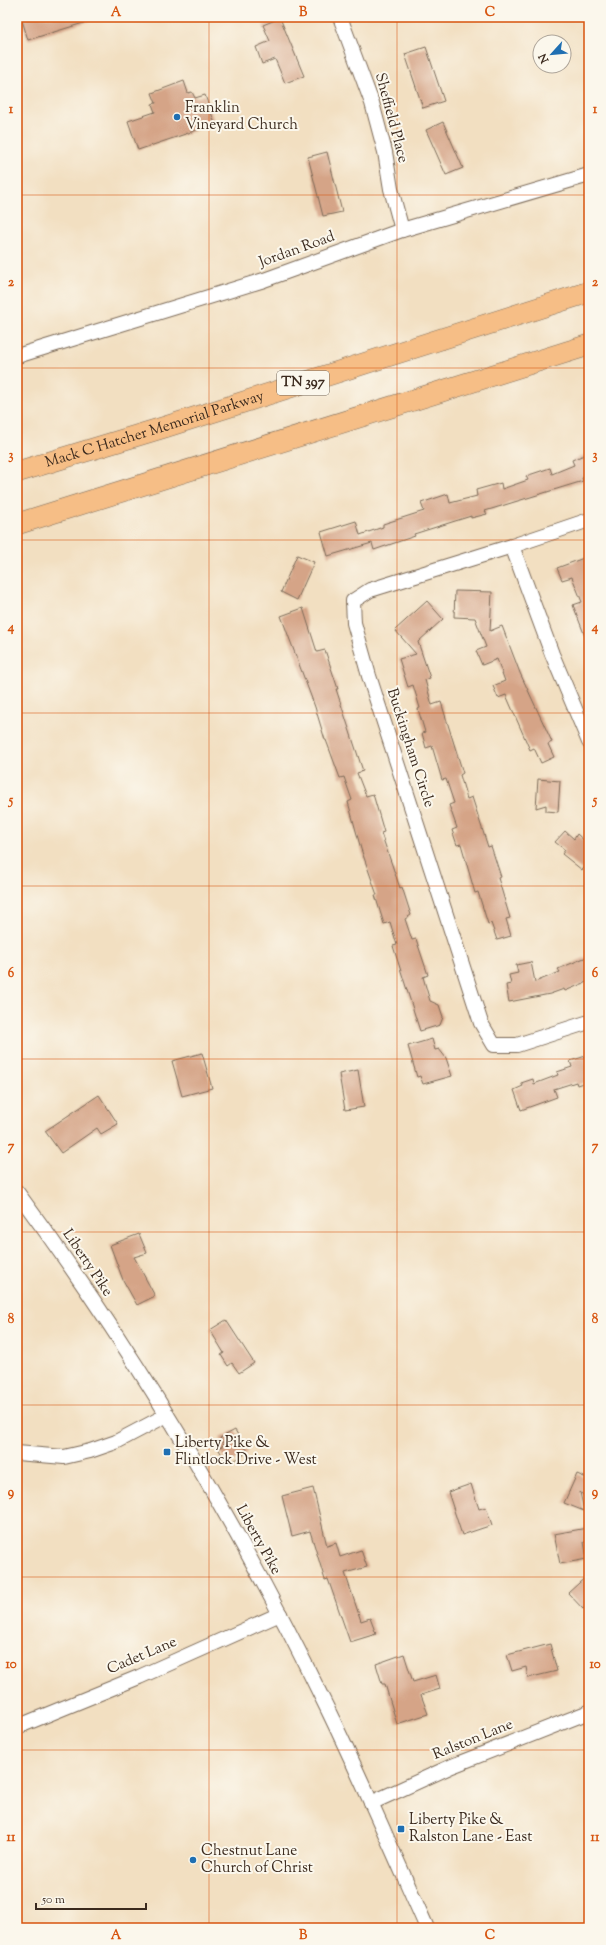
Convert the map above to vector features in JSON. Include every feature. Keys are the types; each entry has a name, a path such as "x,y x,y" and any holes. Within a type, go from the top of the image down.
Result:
{"highway":[{"name":"Mack C Hatcher Memorial Parkway","path":"17,472 165,427 589,292"},
{"path":"17,524 589,345"}],"street":[{"name":"Sheffield Place","path":"340,17 372,103 385,152 391,189 402,230"},
{"name":"Jordan Road","path":"17,356 264,280 402,230 589,175"},
{"name":"Buckingham Circle","path":"589,520 512,546 370,590 353,601 354,623 369,676 481,1023 494,1046 517,1045 589,1022"},
{"path":"512,546 552,654 589,742"},
{"name":"Liberty Pike","path":"17,1192 92,1300 167,1415 223,1511 280,1614 327,1708 427,1928"},
{"path":"17,1453 64,1458 116,1442 167,1415"},
{"name":"Cadet Lane","path":"17,1727 139,1677 280,1614"},
{"name":"Ralston Lane","path":"371,1803 452,1766 589,1712"}],"building":[{"path":"30,17 93,17 93,20 28,40 22,20"},
{"path":"280,18 304,76 285,83 275,59 262,64 256,47 270,41 263,25"},
{"path":"426,47 444,101 423,108 405,54"},
{"name":"Franklin Vineyard Church","path":"184,81 188,93 192,92 195,98 205,95 215,124 138,150 128,121 155,112 152,104 156,103 152,93"},
{"path":"443,122 463,168 446,175 426,130"},
{"path":"327,152 342,212 323,216 308,157"},
{"path":"589,453 589,475 582,478 583,481 485,511 487,514 471,518 471,516 414,534 415,536 374,550 372,543 328,556 321,532 356,521 360,535 383,527 383,524 424,511 421,503 448,494 450,503 477,496 476,490 501,483 502,489 528,480 526,476 550,468 552,474 574,465 572,460"},
{"path":"297,555 314,562 297,600 281,592"},
{"path":"589,556 588,644 573,605 582,602 572,577 562,580 557,568"},
{"path":"455,591 492,592 490,631 502,626 520,673 552,742 548,744 554,757 541,763 534,748 530,750 506,695 498,698 493,686 505,681 497,659 482,665 476,651 486,647 475,618 454,617"},
{"path":"427,601 443,619 418,642 430,678 425,680 432,705 441,702 463,773 460,775 467,799 472,797 488,847 491,846 501,877 498,878 510,918 506,919 511,936 497,940 491,923 488,924 478,892 475,893 461,844 457,845 452,830 457,828 449,805 454,803 446,779 442,780 432,746 426,748 422,733 425,732 418,709 420,708 413,685 408,687 399,659 416,654 395,630"},
{"path":"303,608 317,652 325,650 338,689 336,689 363,771 357,773 366,796 373,794 384,832 381,833 411,915 405,919 412,940 416,939 428,975 423,977 430,1001 439,1005 443,1017 440,1025 420,1031 393,946 397,945 390,922 384,924 375,895 377,895 361,849 348,802 352,800 344,777 340,778 325,740 315,707 281,616"},
{"path":"538,779 560,781 558,812 546,811 546,805 536,808"},
{"path":"565,831 574,839 577,834 589,845 589,862 582,870 562,854 565,850 555,842"},
{"path":"589,956 589,981 565,991 564,989 550,994 509,1002 506,985 511,984 509,975 518,973 516,965 531,962 535,982 560,972 558,969"},
{"path":"432,1039 435,1050 439,1049 446,1058 452,1076 423,1084 420,1076 417,1077 408,1046"},
{"path":"202,1053 212,1088 182,1096 172,1061"},
{"path":"589,1055 589,1081 577,1085 576,1082 554,1089 557,1097 521,1110 514,1090 523,1086 521,1083 533,1079 534,1084 558,1075 557,1072 572,1067 570,1061"},
{"path":"358,1070 364,1107 345,1110 339,1074"},
{"path":"99,1095 118,1124 101,1134 97,1128 61,1153 45,1131"},
{"path":"139,1234 147,1253 134,1257 155,1296 137,1305 123,1280 110,1245"},
{"path":"226,1320 254,1363 239,1373 232,1363 228,1366 221,1355 224,1353 210,1330"},
{"path":"235,1430 248,1452 232,1462 230,1458 225,1460 218,1448 224,1445 220,1438"},
{"path":"577,1474 589,1479 589,1500 580,1492 584,1511 564,1503"},
{"path":"471,1484 479,1509 486,1507 492,1525 462,1535 448,1492"},
{"path":"313,1488 327,1546 336,1543 340,1557 361,1550 367,1567 345,1573 361,1621 370,1618 376,1634 350,1642 328,1579 325,1580 310,1531 292,1536 282,1496"},
{"path":"587,1528 589,1541 584,1542 587,1559 560,1564 554,1534"},
{"path":"589,1574 589,1604 583,1609 568,1593"},
{"path":"550,1644 557,1671 528,1678 526,1667 512,1671 507,1655"},
{"path":"404,1654 413,1682 436,1675 440,1689 421,1695 428,1714 397,1724 385,1684 382,1684 376,1664"}],"place":[{"name":"Franklin Vineyard Church","path":"177,117"},
{"name":"Liberty Pike & Flintlock Drive - West","path":"167,1452"},
{"name":"Liberty Pike & Ralston Lane - East","path":"401,1829"},
{"name":"Chestnut Lane Church of Christ","path":"193,1860"}]}
